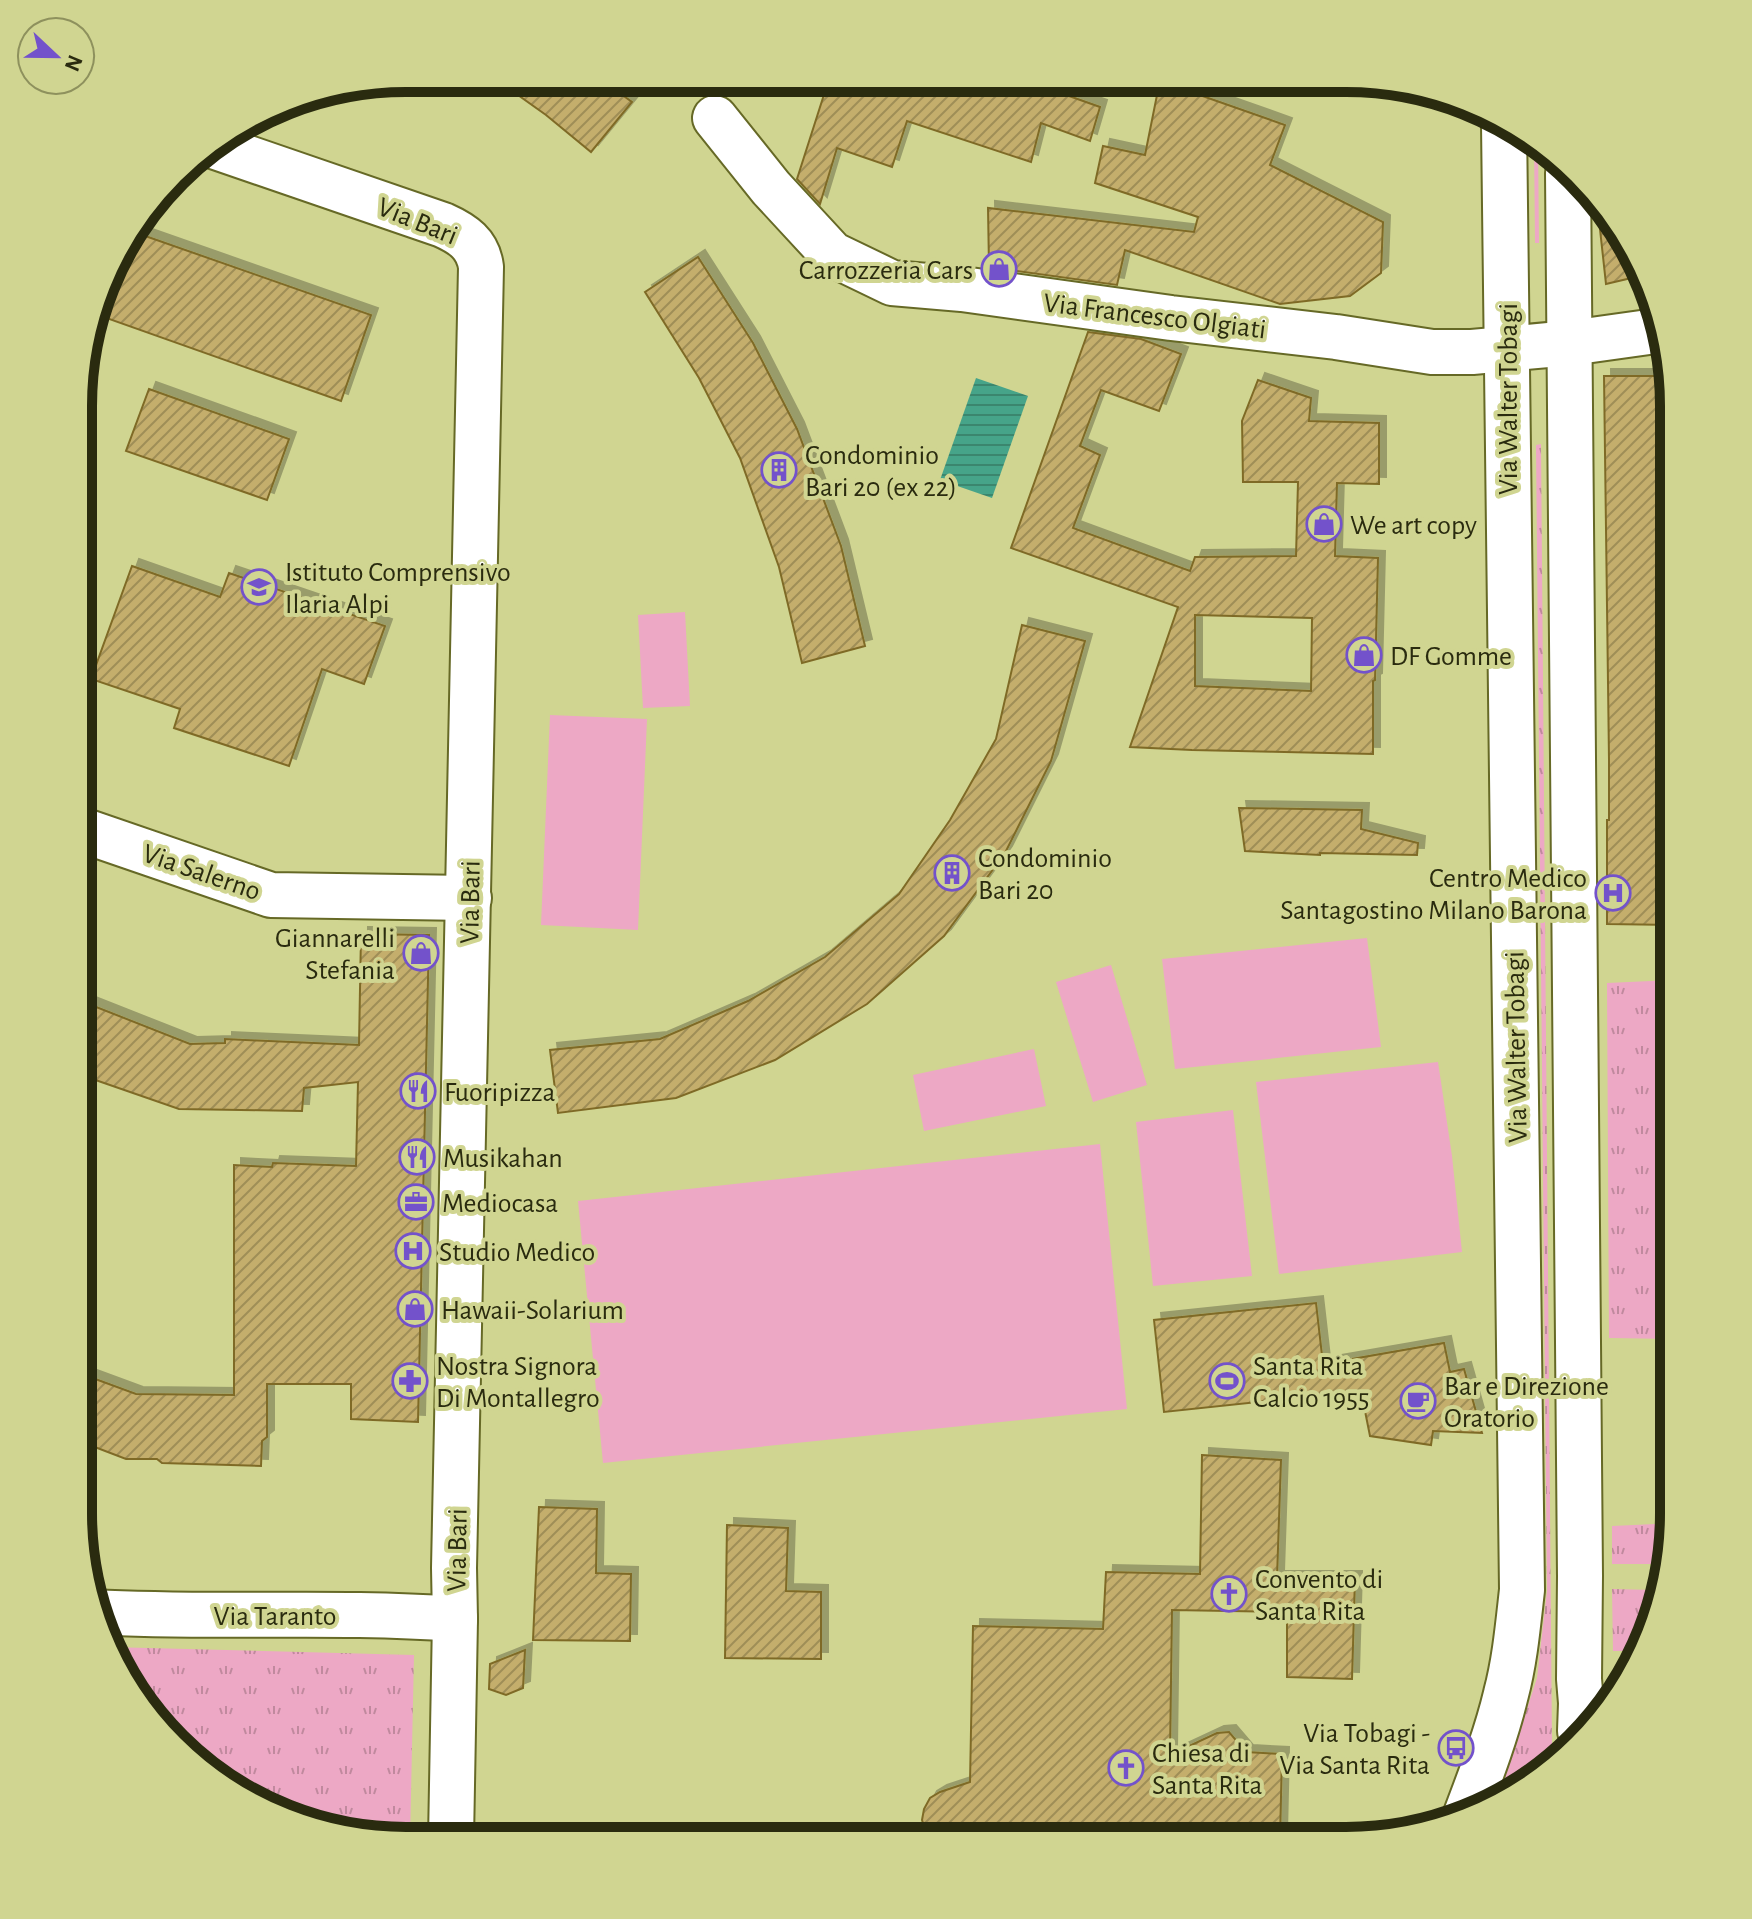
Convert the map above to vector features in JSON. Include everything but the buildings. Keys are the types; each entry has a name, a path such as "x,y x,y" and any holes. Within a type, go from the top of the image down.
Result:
{"street":[{"name":"Via Francesco Olgiati","path":"715,118 771,188 832,254 892,283 962,289 1432,352 1472,352 1570,343 1651,332"},
{"name":"Via Walter Tobagi","path":"1471,1801 1507,1692 1522,1590 1504,135"},
{"name":"Via Bari","path":"224,150 443,225 470,241 480,256 451,1827"},
{"name":"Via Walter Tobagi","path":"1572,188 1570,343 1579,1669 1584,1718"},
{"name":"Via Salerno","path":"92,833 271,895 469,898"},
{"name":"Via Taranto","path":"109,1613 455,1619"}],"green space":[{"path":"1534,155 1538,158 1539,243 1535,243"},
{"path":"1541,444 1552,1745 1551,1750 1537,1762 1502,1786 1537,1678 1547,1591 1536,445"},
{"path":"685,612 690,706 643,708 638,615"},
{"path":"550,715 647,719 638,930 541,925"},
{"path":"1367,938 1381,1047 1175,1069 1162,959"},
{"path":"1111,965 1147,1085 1093,1102 1056,982"},
{"path":"1660,981 1660,1339 1609,1338 1607,983"},
{"path":"1034,1049 1046,1106 924,1131 913,1075"},
{"path":"1438,1062 1462,1252 1279,1274 1256,1082"},
{"path":"1233,1110 1252,1276 1153,1286 1136,1122"},
{"path":"1100,1144 1127,1409 603,1463 578,1201"},
{"path":"1659,1524 1656,1564 1612,1564 1612,1526"},
{"path":"1612,1589 1650,1590 1628,1651 1613,1651"},
{"path":"122,1647 414,1655 410,1827 406,1827 365,1824 324,1816 267,1795 231,1774 199,1749 170,1720 145,1688"}],"water":[{"path":"976,378 1028,396 992,498 940,480"}],"place":[{"name":"Carrozzeria Cars","path":"999,269"},
{"name":"Condominio Bari 20 (ex 22)","path":"779,470"},
{"name":"We art copy","path":"1324,524"},
{"name":"Istituto Comprensivo Ilaria Alpi","path":"259,587"},
{"name":"DF Gomme","path":"1364,655"},
{"name":"Condominio Bari 20","path":"952,873"},
{"name":"Centro Medico Santagostino Milano Barona","path":"1613,893"},
{"name":"Giannarelli Stefania","path":"421,953"},
{"name":"Fuoripizza","path":"418,1091"},
{"name":"Musikahan","path":"417,1157"},
{"name":"Mediocasa","path":"416,1202"},
{"name":"Studio Medico","path":"413,1251"},
{"name":"Hawaii-Solarium","path":"415,1309"},
{"name":"Nostra Signora Di Montallegro","path":"410,1381"},
{"name":"Santa Rita Calcio 1955","path":"1227,1381"},
{"name":"Bar e Direzione Oratorio","path":"1418,1401"},
{"name":"Convento di Santa Rita","path":"1229,1594"},
{"name":"Via Tobagi - Via Santa Rita","path":"1456,1748"},
{"name":"Chiesa di Santa Rita","path":"1126,1768"}]}
